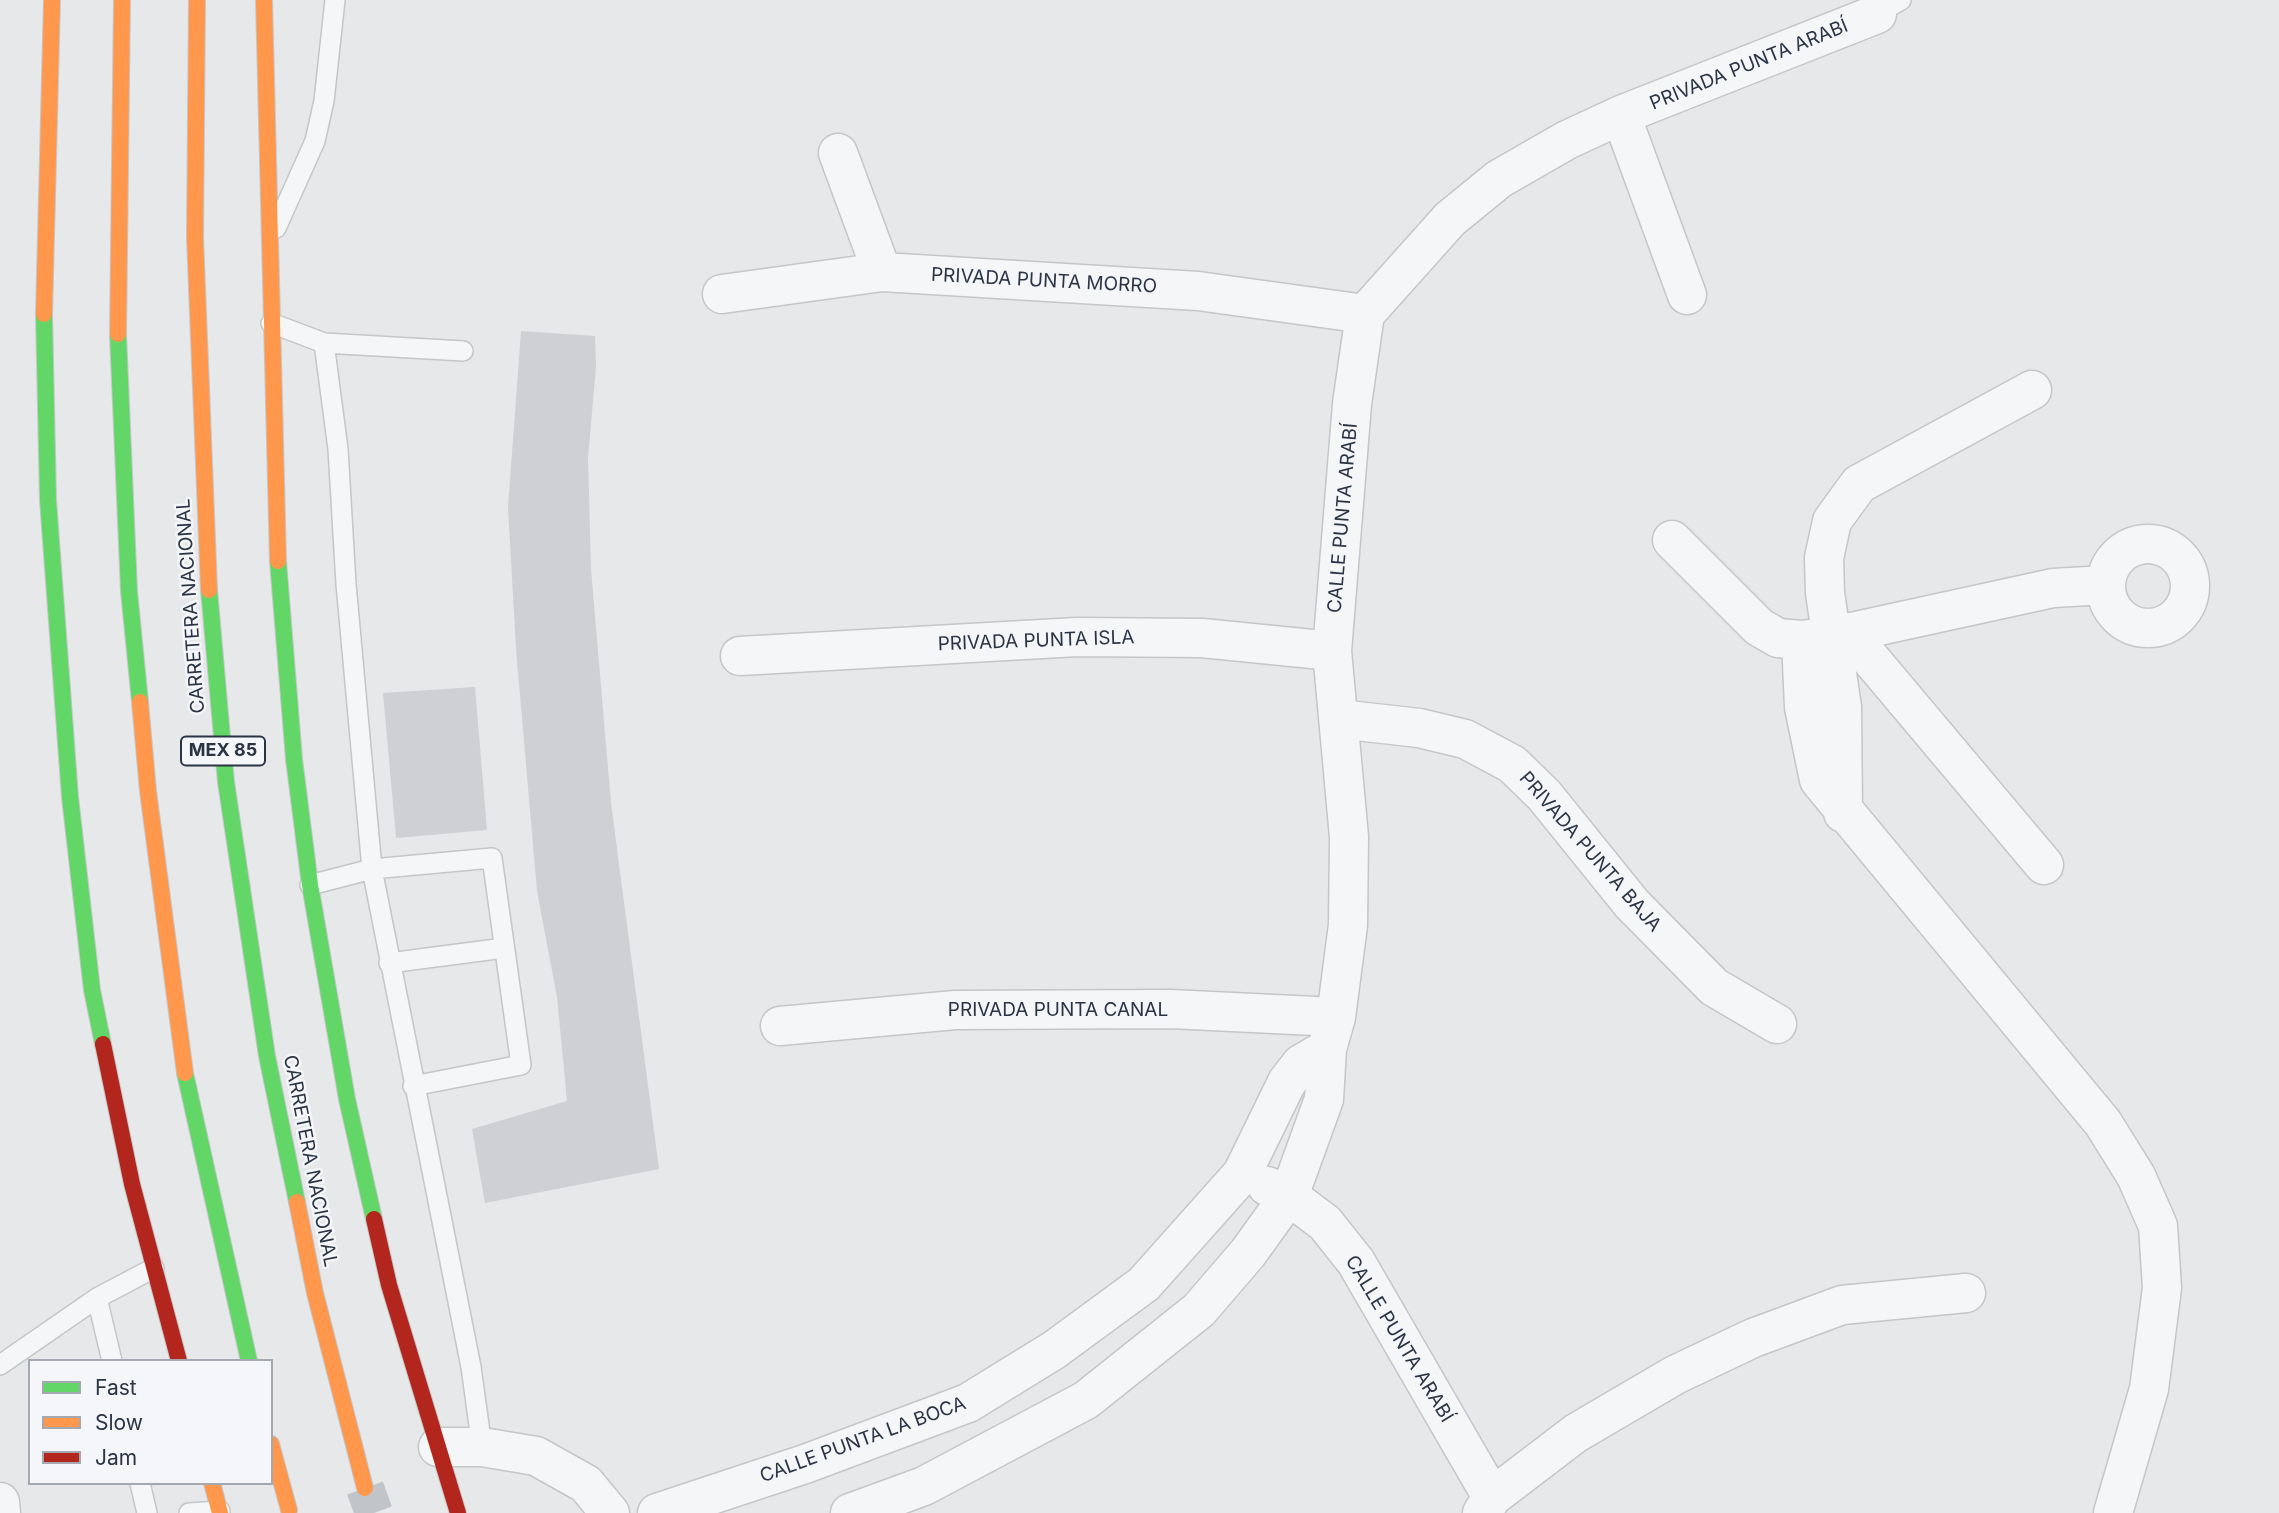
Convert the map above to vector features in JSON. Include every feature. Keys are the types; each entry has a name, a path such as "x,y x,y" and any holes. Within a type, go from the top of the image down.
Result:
{"main road":[{"path":"52,0 44,296 55,618 69,797 92,990 132,1184 178,1359"},
{"path":"122,0 118,376 130,604 148,791 184,1066 249,1359"},
{"name":"CARRETERA NACIONAL","path":"198,0 195,251 206,555 226,782 267,1056 315,1293 365,1488"},
{"path":"264,0 275,529 294,759 310,885 347,1099 389,1285 458,1513"},
{"path":"273,1451 289,1510"},
{"path":"213,1485 220,1512"}],"street":[{"name":"PRIVADA PUNTA ARABÍ","path":"1621,115 1889,7"},
{"path":"1365,314 1450,219 1499,178 1567,140 1621,115 1687,295"},
{"path":"838,153 882,272"},
{"name":"PRIVADA PUNTA MORRO","path":"722,294 882,272 1198,291 1365,314"},
{"name":"CALLE PUNTA ARABÍ","path":"1289,1196 1324,1100 1331,1033 1348,925 1349,836 1332,651 1352,404 1365,314"},
{"path":"2032,390 1859,484 1832,521 1824,558 1827,636 1842,707 1843,813 2104,1123 2136,1176 2158,1226 2162,1288 2149,1388 2113,1513"},
{"path":"1672,540 1759,627 1778,638 1827,636 2053,588 2106,585"},
{"path":"1827,636 2044,864"},
{"name":"PRIVADA PUNTA ISLA","path":"740,656 1077,637 1202,638 1332,651"},
{"name":"PRIVADA PUNTA BAJA","path":"1339,719 1419,728 1465,739 1512,764 1544,795 1632,904 1714,987 1777,1024"},
{"name":"PRIVADA PUNTA CANAL","path":"780,1026 955,1010 1170,1009 1331,1033"},
{"path":"1241,1174 1287,1082 1331,1033"},
{"name":"CALLE PUNTA ARABÍ","path":"1241,1174 1289,1196 1325,1223 1356,1262 1487,1505"},
{"name":"CALLE PUNTA LA BOCA","path":"657,1513 736,1501 968,1403 1054,1350 1144,1284 1241,1174"},
{"path":"850,1513 924,1486 1086,1401 1199,1310 1248,1253 1289,1196"},
{"path":"1487,1505 1576,1433 1675,1375 1753,1338 1842,1305 1966,1293"},
{"path":"950,1409 976,1461"},
{"path":"438,1447 482,1447 536,1456 586,1484 610,1513"},
{"path":"0,1502 1,1513"}],"lane":[{"path":"270,241 315,141 324,102 335,0"},
{"path":"271,323 324,343 463,351"},
{"path":"324,343 338,449 346,584 372,869 471,1367 482,1447"},
{"path":"310,885 372,869 492,858 521,1065 413,1086"},
{"path":"389,963 504,948"},
{"path":"0,1365 97,1298 154,1268"},
{"path":"97,1298 112,1359"},
{"path":"140,1485 147,1513"},
{"path":"189,1513 220,1512"}],"building":[{"path":"521,331 595,336 596,367 588,458 591,569 611,803 659,1169 485,1203 472,1129 567,1101 557,997 537,891 516,649 508,507"},
{"path":"475,687 487,830 396,838 383,693"}],"tunnel":[{"path":"365,1488 374,1513"}],"traffic: fast":[{"path":"44,314 48,500 70,797 92,990 103,1044"},
{"path":"118,334 129,591 140,702"},
{"path":"278,561 294,759 310,885 347,1099 374,1219"},
{"path":"209,590 226,782 267,1056 297,1202"},
{"path":"185,1073 249,1359"}],"traffic: slow":[{"path":"44,314 52,0"},
{"path":"118,334 122,0"},
{"path":"197,0 195,237 209,590"},
{"path":"264,0 278,561"},
{"path":"140,702 148,791 185,1073"},
{"path":"297,1202 315,1293 365,1488"},
{"path":"273,1451 289,1510"},
{"path":"213,1485 220,1513"}],"traffic: jam":[{"path":"103,1044 132,1184 178,1359"},
{"path":"374,1219 389,1285 458,1513"}]}
